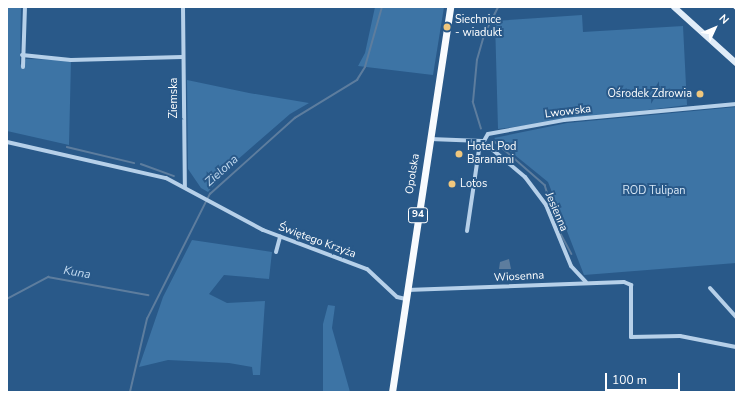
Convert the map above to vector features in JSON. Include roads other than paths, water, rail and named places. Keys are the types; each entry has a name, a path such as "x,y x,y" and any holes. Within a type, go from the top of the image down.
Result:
{"main road":[{"name":"Opolska","path":"392,392 450,7"}],"street":[{"path":"24,67 22,55 25,7"},
{"name":"Ziemska","path":"183,7 182,57 185,187"},
{"path":"674,7 736,63"},
{"path":"22,55 71,60 182,57"},
{"name":"Lwowska","path":"482,142 492,132 564,120 736,104"},
{"path":"430,139 482,142 467,231"},
{"path":"7,142 151,174 185,187"},
{"name":"Jesienna","path":"482,142 534,186 571,266 586,282"},
{"name":"Świętego Krzyża","path":"185,187 280,237 367,269 397,297 406,299"},
{"path":"276,252 280,237"},
{"name":"Wiosenna","path":"407,290 586,282 632,285 632,337 680,336 736,348"},
{"path":"710,288 736,317"}],"waterway":[{"name":"Zielona","path":"130,392 147,319 210,194 295,118 357,80 365,67 382,7"},
{"path":"481,129 473,102 477,60 484,35 498,7"},
{"path":"493,140 545,185 559,230 572,254"},
{"path":"67,147 134,163"},
{"path":"141,164 174,176"},
{"name":"Kuna","path":"7,299 48,277 148,295"}],"place":[{"name":"Siechnice - wiadukt","path":"447,27"},
{"name":"Ośrodek Zdrowia","path":"700,94"},
{"name":"Hotel Pod Baranami","path":"459,154"},
{"name":"Lotos","path":"452,184"}],"park label":[{"name":"ROD Tulipan","path":"654,191"}]}
